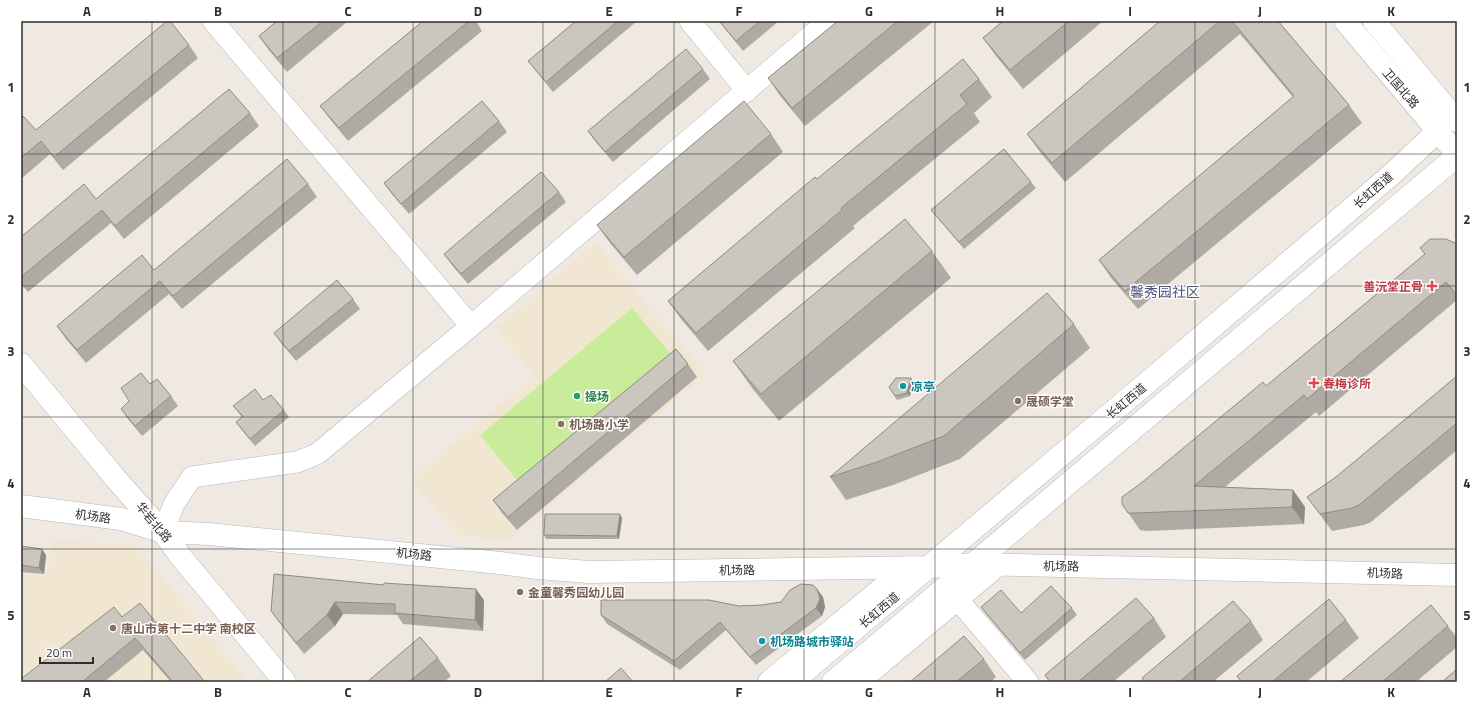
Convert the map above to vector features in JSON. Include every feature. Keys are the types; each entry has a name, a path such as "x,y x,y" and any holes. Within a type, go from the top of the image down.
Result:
{"street":[{"path":"213,21 471,326"},
{"path":"690,21 747,91"},
{"path":"163,532 174,504 192,477 297,462 317,454 471,326 828,21"},
{"name":"卫国北路","path":"1345,21 1452,121"},
{"name":"卫国北路","path":"1374,21 1452,121 1457,155"},
{"name":"长虹西道","path":"792,682 930,567 1363,199 1452,121"},
{"path":"833,682 1457,155"},
{"name":"华岩北路","path":"21,364 116,479 163,532 181,557 285,682"},
{"name":"机场路","path":"21,506 121,519 163,532 209,534 589,572 930,567 1000,564 1457,575"},
{"path":"859,682 1000,564"},
{"path":"768,682 907,567"},
{"path":"958,600 1028,682"}],"shaded area":[{"name":"机场路小学","path":"595,243 706,374 507,541 458,535 410,479 535,376 495,328"},
{"name":"唐山市第十二中学 南校区","path":"51,541 134,544 249,682 21,682 21,570 48,573"}],"green space":[{"name":"操场","path":"632,308 674,358 521,485 480,435"}],"building":[{"path":"167,21 170,21 189,45 54,157 41,141 21,158 21,118 23,116 36,130"},
{"path":"277,21 323,21 277,58 259,36"},
{"path":"423,21 469,21 339,128 320,106"},
{"path":"576,21 618,21 546,82 528,61"},
{"path":"719,21 760,21 736,41"},
{"path":"838,21 898,21 792,108 768,78"},
{"path":"1003,21 1069,21 1010,70 983,38"},
{"path":"1160,21 1220,21 1052,163 1027,134"},
{"path":"1232,21 1278,21 1349,105 1125,291 1099,260 1294,96"},
{"path":"686,49 703,69 605,152 588,131"},
{"path":"963,59 979,79 960,95 967,104 841,208 842,210 696,333 668,301 815,177 817,179"},
{"path":"229,89 250,113 115,226 102,210 21,277 21,237 84,184 96,199"},
{"path":"482,101 499,121 401,204 384,183"},
{"path":"744,101 771,134 624,257 597,225"},
{"path":"1004,149 1031,182 959,242 931,210"},
{"path":"287,159 308,184 173,296 160,281 77,350 57,326 142,255 154,270"},
{"path":"541,172 559,192 461,274 444,254"},
{"path":"905,219 932,251 761,394 733,361"},
{"path":"1430,239 1446,239 1457,245 1457,295 1446,282 1307,399 1304,395 1194,486 1293,490 1292,507 1128,513 1122,504 1122,497 1140,484 1263,382 1266,386 1425,254 1420,248"},
{"path":"337,280 353,299 289,351 274,333"},
{"path":"1047,293 1074,324 944,436 877,462 830,477"},
{"path":"676,349 688,364 508,517 493,500"},
{"path":"141,373 150,384 157,379 171,396 135,426 121,409 129,401 121,388"},
{"path":"1457,376 1457,423 1359,505 1352,508 1320,514 1307,497 1336,477"},
{"name":"凉亭","path":"896,378 911,378 907,393 895,396 889,387"},
{"path":"255,389 263,400 271,395 284,410 250,439 236,422 243,416 233,406"},
{"path":"545,514 620,514 617,536 544,535"},
{"path":"21,546 42,549 39,568 21,565"},
{"path":"274,574 384,585 384,583 476,589 475,620 395,613 395,604 335,602 327,615 296,643 271,611"},
{"path":"801,584 813,585 817,589 820,599 816,608 750,657 720,622 674,661 601,615 601,600 709,600 739,606 762,605 781,602 790,590"},
{"path":"1051,586 1072,608 1020,653 981,607 1001,590 1021,613"},
{"path":"1136,598 1154,618 1078,682 1050,682 1045,675"},
{"path":"1329,599 1346,620 1272,682 1242,682 1237,676"},
{"path":"1233,601 1251,621 1179,682 1145,682 1142,678"},
{"path":"140,603 205,682 173,682 135,638 82,682 21,682 21,679 114,607 122,617"},
{"path":"1431,605 1448,626 1382,682 1340,682"},
{"path":"964,636 984,659 956,682 910,682"},
{"path":"420,637 438,658 409,682 367,682"},
{"path":"621,668 633,682 605,682"},
{"path":"1457,669 1457,682 1442,682"}],"place":[{"name":"善沅堂正骨","path":"1432,286"},
{"name":"春梅诊所","path":"1314,383"},
{"name":"凉亭","path":"903,386"},
{"name":"操场","path":"577,396"},
{"name":"晟硕学堂","path":"1018,401"},
{"name":"机场路小学","path":"561,424"},
{"name":"金童馨秀园幼儿园","path":"520,592"},
{"name":"唐山市第十二中学 南校区","path":"113,628"},
{"name":"机场路城市驿站","path":"762,641"}],"district":[{"name":"馨秀园社区","path":"1165,291"}]}
